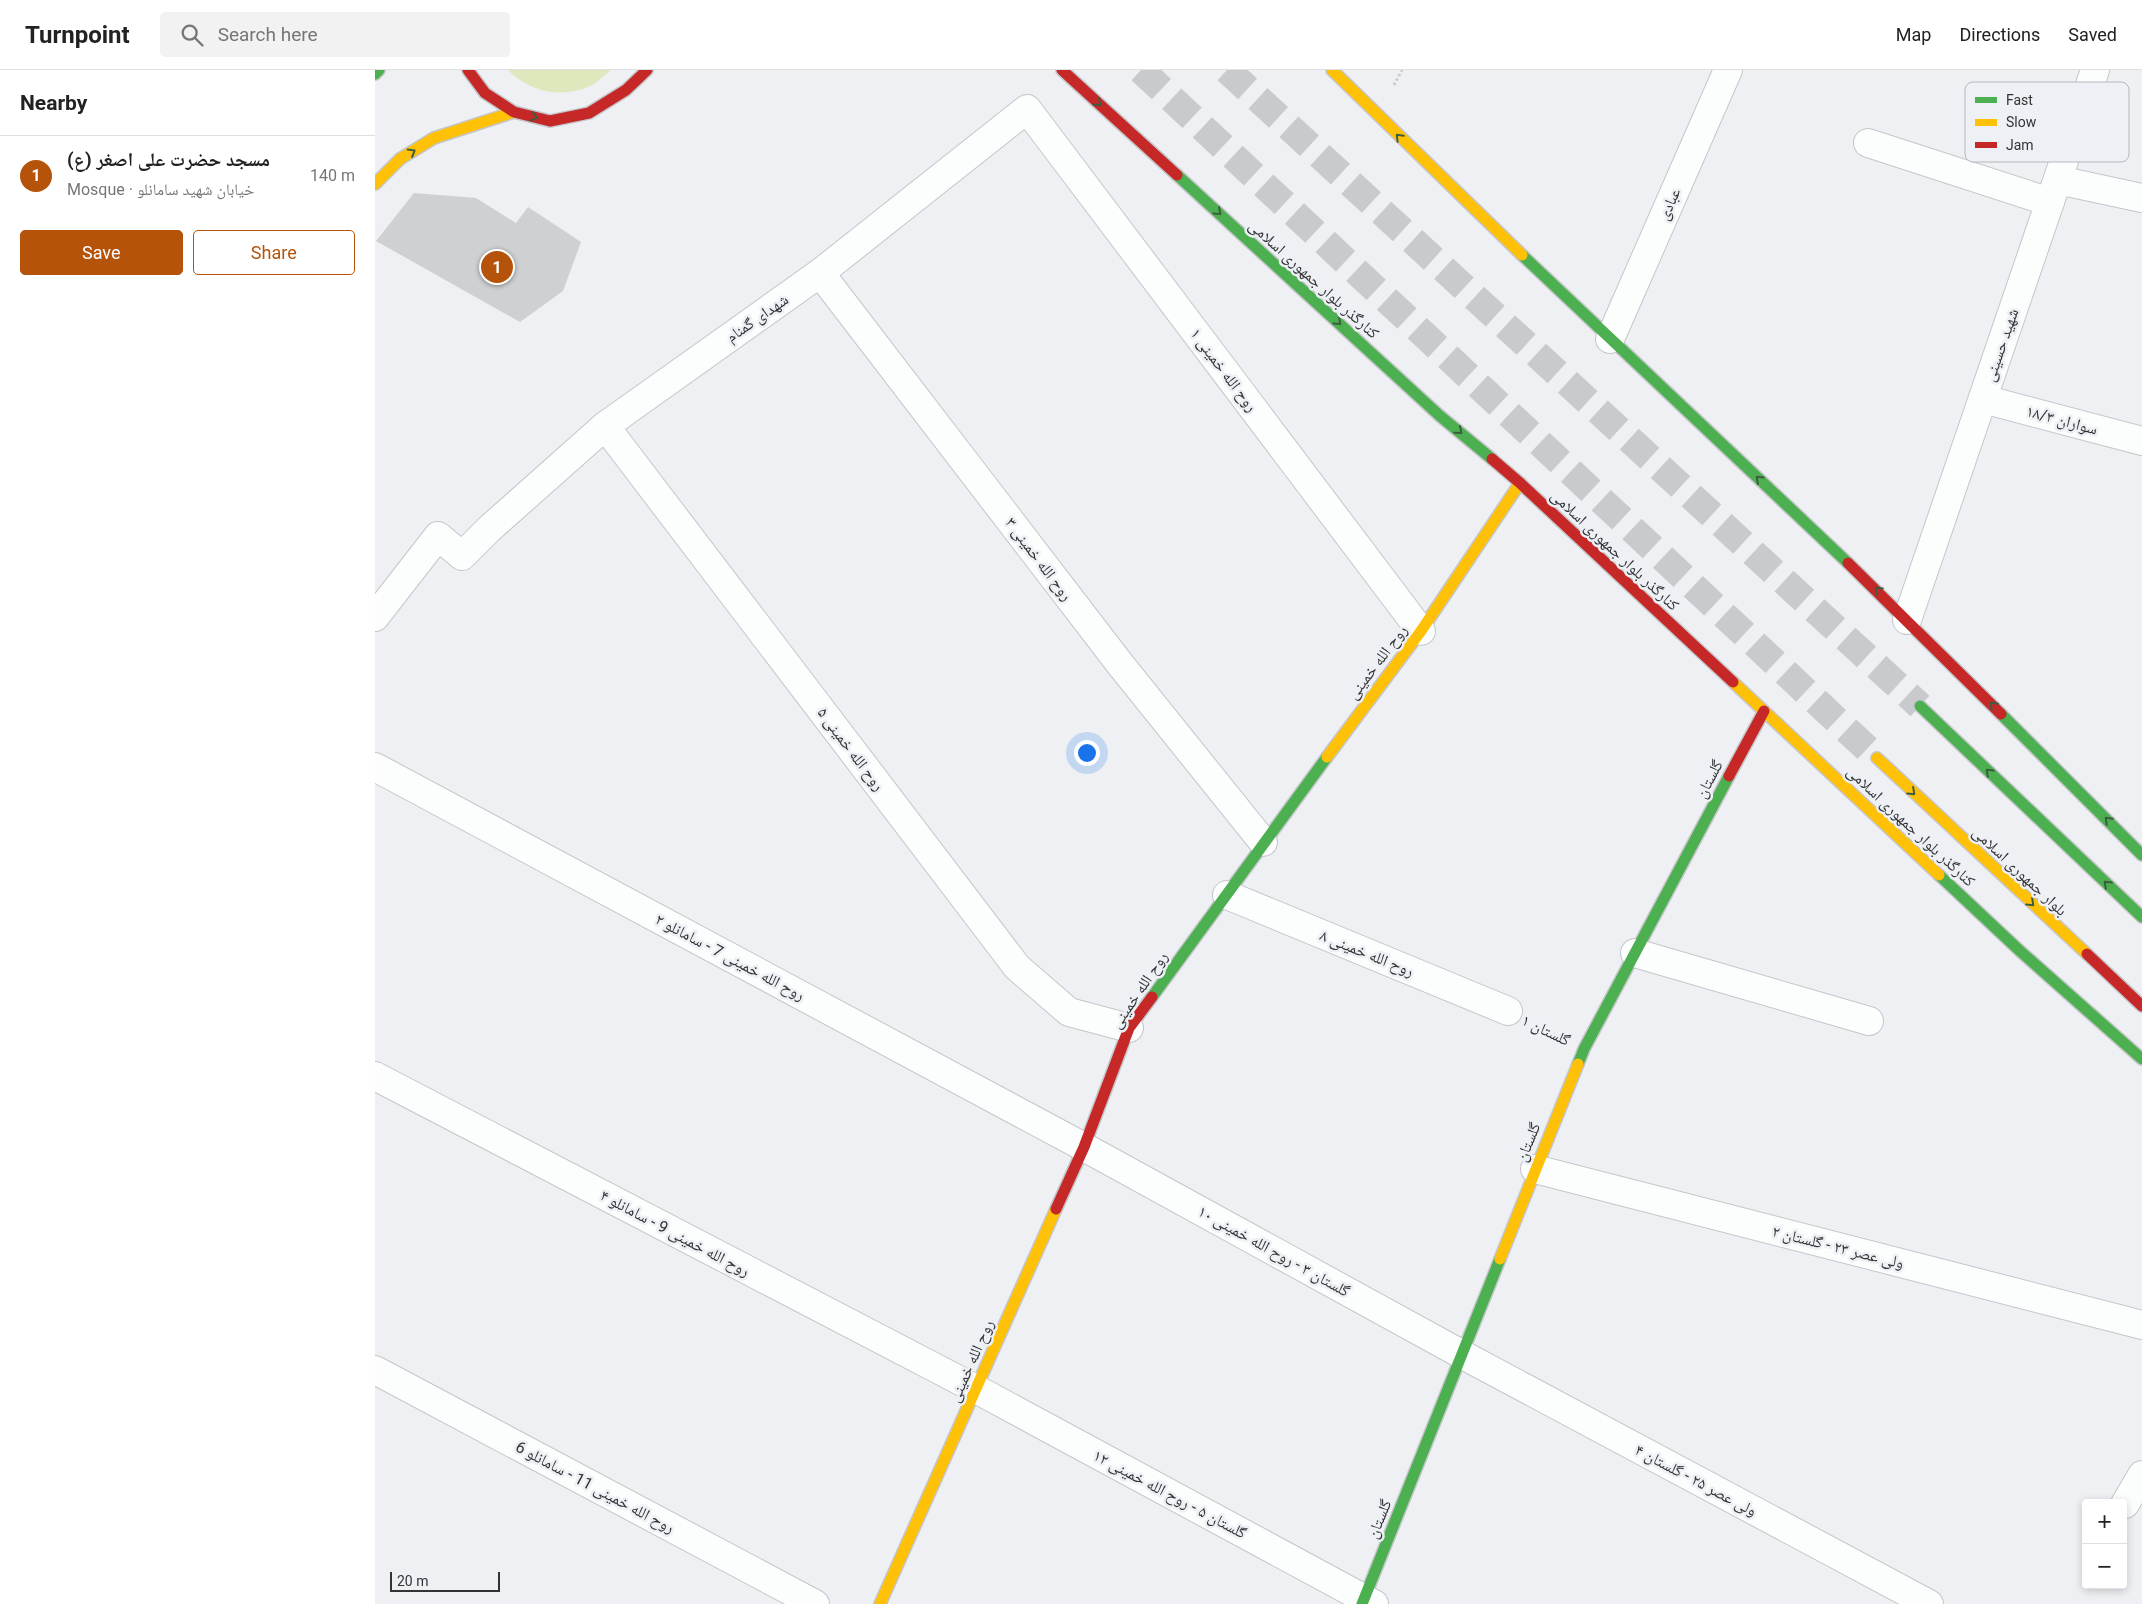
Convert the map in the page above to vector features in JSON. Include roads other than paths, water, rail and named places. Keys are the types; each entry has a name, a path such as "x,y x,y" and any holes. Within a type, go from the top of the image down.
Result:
{"main road":[{"path":"375,74 379,70"},
{"path":"468,70 485,93 514,112 549,121 589,113 626,90 647,70"},
{"name":"کنارگذر بلوار جمهوری اسلامی","path":"1062,70 1433,409 1521,483 2020,951 2142,1058"},
{"path":"1332,70 1434,171 1907,620 2142,855"},
{"path":"375,184 400,158 434,138 514,112"},
{"name":"روح الله خمینی","path":"880,1604 1084,1147 1129,1028 1227,896 1263,842 1421,630 1521,483"},
{"path":"1920,706 2142,917"},
{"name":"گلستان","path":"1367,1602 1584,1049 1764,711"},
{"name":"بلوار جمهوری اسلامی","path":"1877,758 2142,1006"}],"street":[{"name":"عبادی","path":"1610,339 1728,70"},
{"name":"شهید حسینی","path":"2091,82 2095,70"},
{"name":"شهدای گمنام","path":"375,617 438,536 462,556 489,529 605,426 820,273 1027,109"},
{"name":"روح الله خمینی ۱","path":"1027,109 1421,630"},
{"path":"1868,143 2054,191 2142,198"},
{"name":"شهید حسینی","path":"1907,620 2064,162"},
{"name":"روح الله خمینی ۳","path":"820,273 1120,664 1263,842"},
{"name":"سواران ۱۸/۳","path":"1983,399 2142,439"},
{"name":"روح الله خمینی ۵","path":"605,426 1017,967 1069,1012 1129,1028"},
{"name":"روح الله خمینی 7 - سامانلو ۲","path":"375,768 1084,1147"},
{"name":"روح الله خمینی ۸","path":"1227,896 1508,1011"},
{"path":"1635,953 1869,1021"},
{"name":"روح الله خمینی 9 - سامانلو ۴","path":"375,1076 976,1389"},
{"name":"گلستان ۳ - روح الله خمینی ۱۰","path":"1084,1147 1463,1355"},
{"name":"ولی عصر ۲۳ - گلستان ۲","path":"1535,1170 2142,1326"},
{"name":"ولی عصر ۲۵ - گلستان ۴","path":"1463,1355 1929,1604"},
{"name":"روح الله خمینی 11 - سامانلو 6","path":"375,1370 815,1604"},
{"name":"گلستان ۵ - روح الله خمینی ۱۲","path":"976,1389 1367,1602"},
{"path":"2127,1501 2142,1476"}],"tunnel":[{"path":"1141,70 1877,758"},
{"path":"1227,70 1920,706"}],"place":[{"name":"مسجد حضرت علی اصغر (ع)","path":"497,267"}]}
